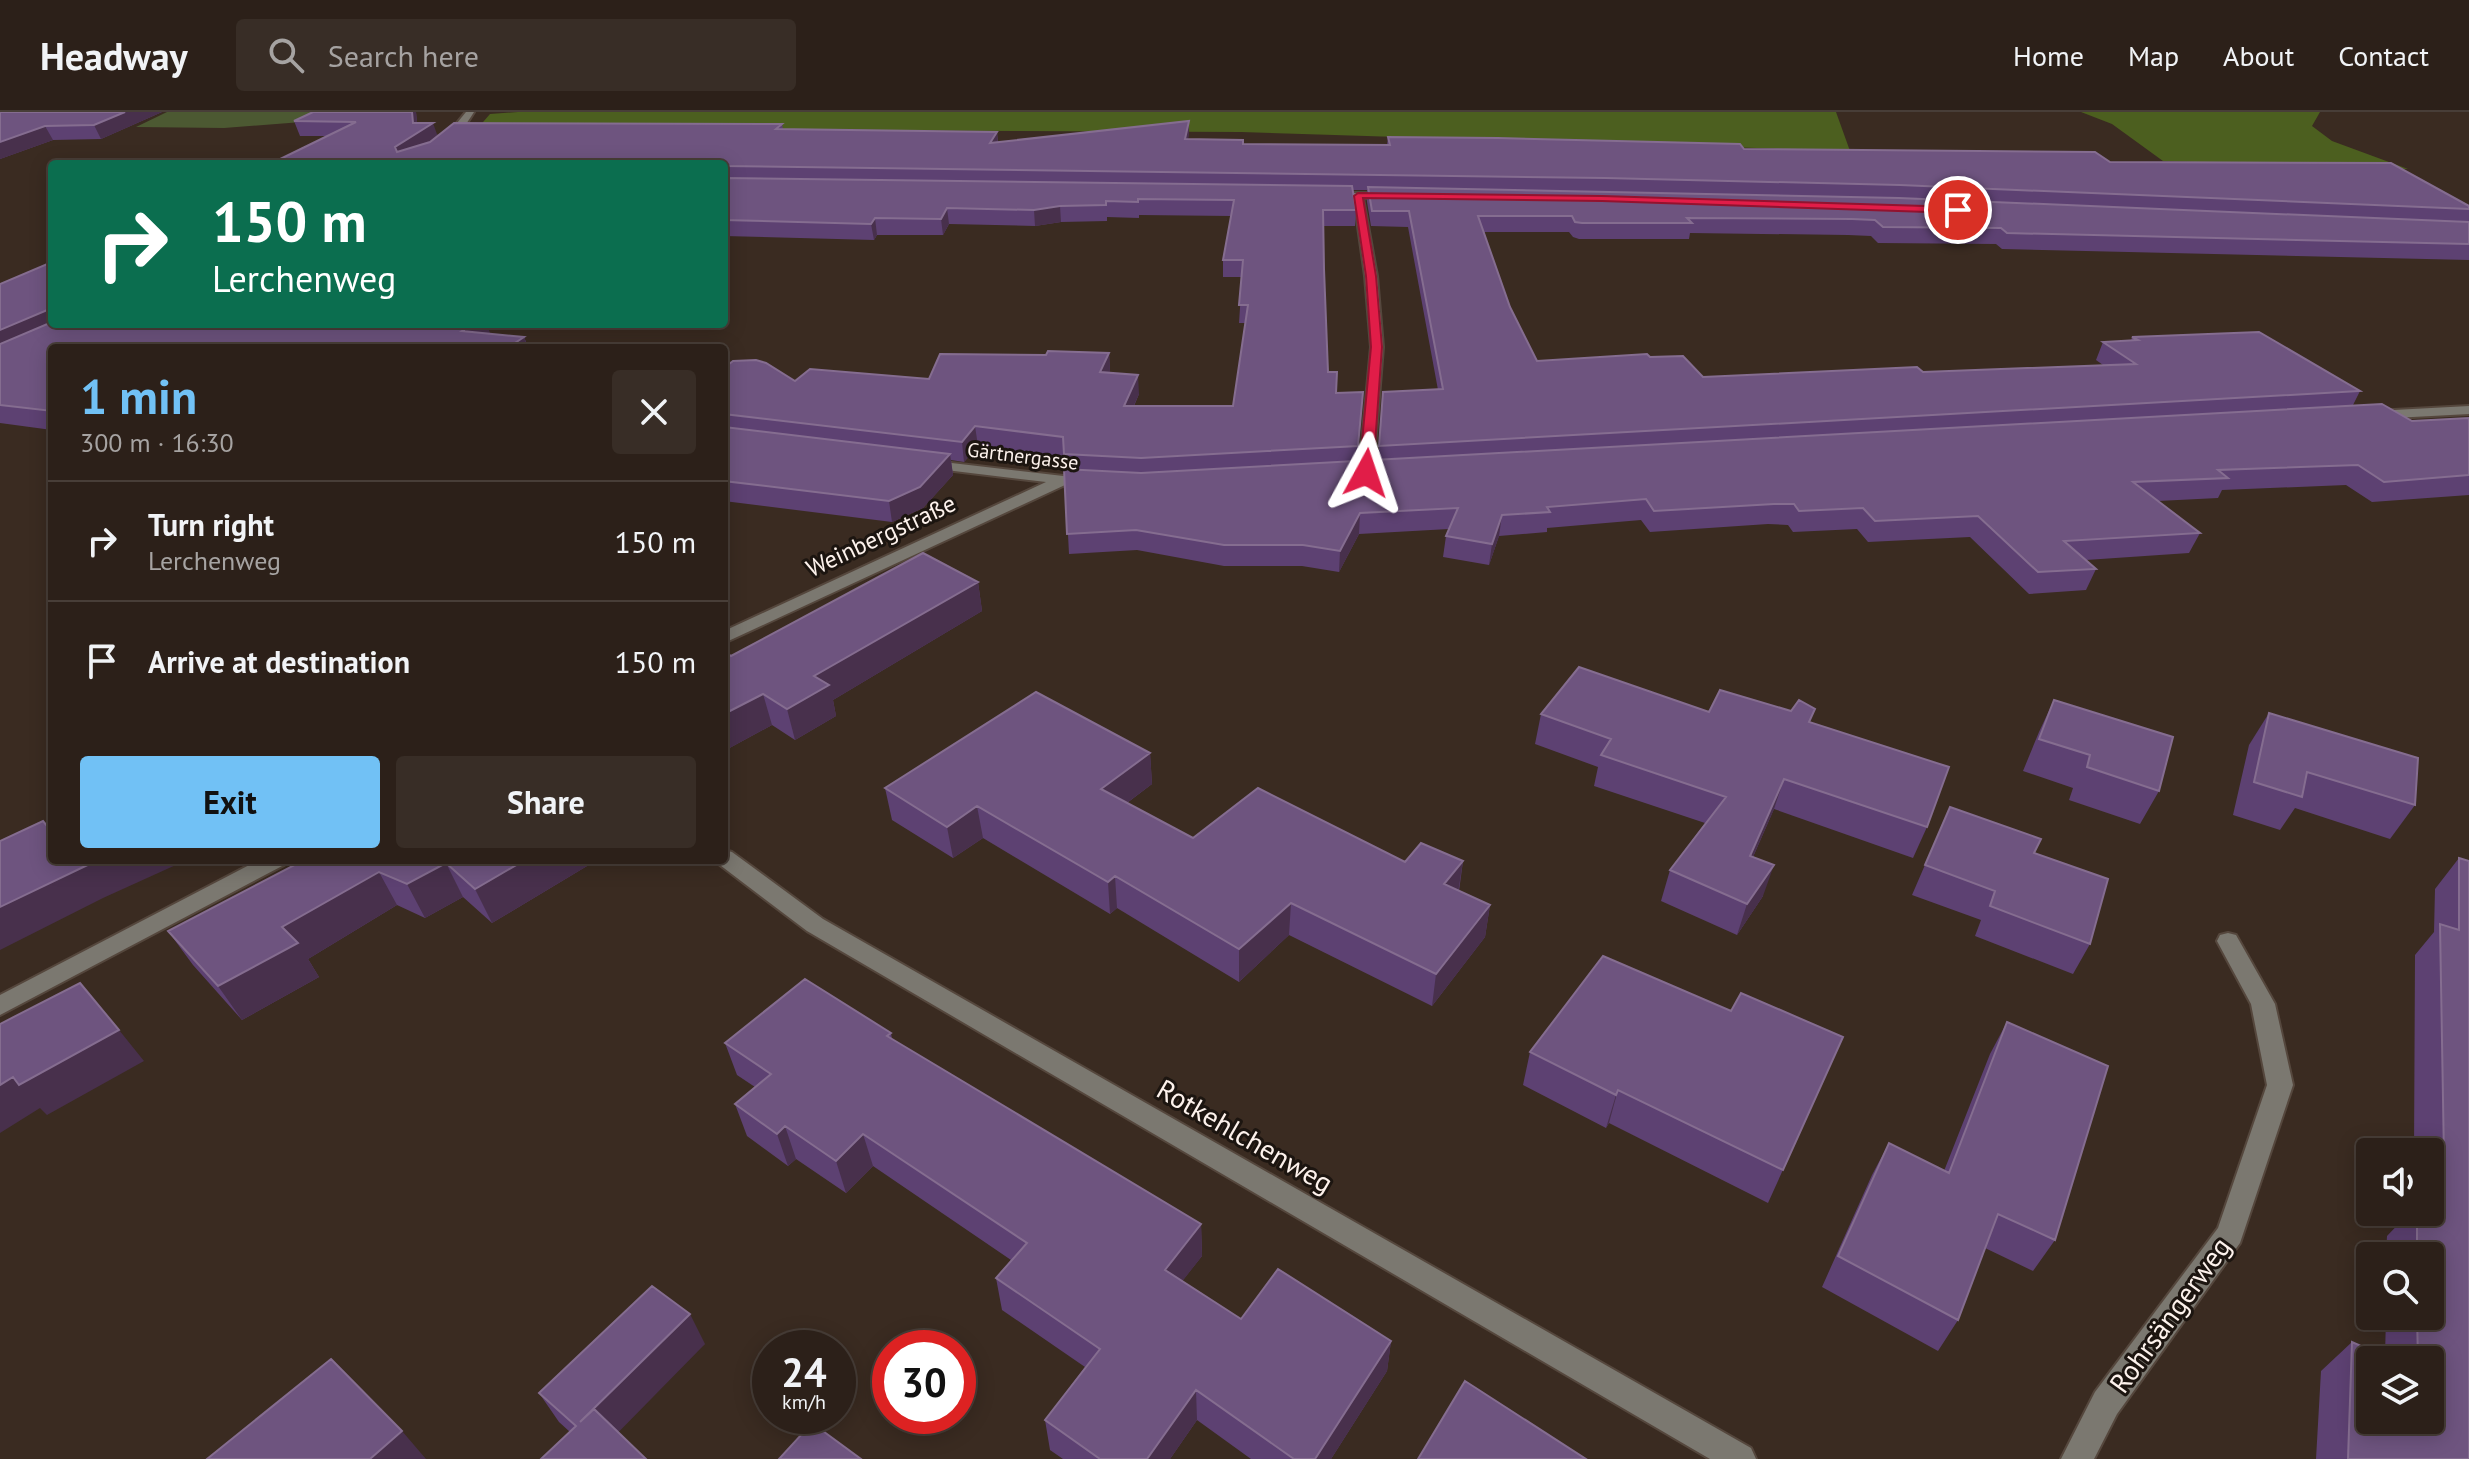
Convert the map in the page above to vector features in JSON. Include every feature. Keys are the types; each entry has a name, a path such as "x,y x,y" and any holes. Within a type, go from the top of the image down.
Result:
{"street":[{"path":"413,160 445,139 466,121 470,112"},
{"path":"1311,195 1404,196"},
{"path":"1358,196 1371,276 1377,347 1366,473"},
{"path":"2358,416 2469,410"},
{"name":"Gärtnergasse","path":"908,462 1097,484"},
{"name":"Weinbergstraße","path":"728,636 1061,481"},
{"name":"Rotkehlchenweg","path":"728,860 815,925 1740,1459"},
{"path":"0,1006 268,864"},
{"name":"Rohrsängerweg","path":"2077,1459 2106,1403 2230,1234 2280,1085 2263,1004 2228,941"}],"green space":[{"path":"167,112 339,112 340,119 224,128 136,127"},
{"path":"1836,112 1850,151 1241,132 477,129 490,114"},
{"path":"2081,112 2320,112 2312,126 2332,141 2408,169 2163,161 2112,124"}],"building":[{"path":"0,112 125,112 94,125 45,126 0,142"},
{"path":"313,112 412,112 413,123 433,123 395,147 397,152 430,142 454,123 782,124 776,129 997,132 990,143 1189,121 1185,139 1243,140 1243,144 1390,145 1388,137 1498,138 1740,144 1744,149 2095,152 2110,162 2391,163 2469,206 2469,209 1900,185 1605,178 728,166 728,160 278,160 356,122 294,121"},
{"path":"728,178 1352,186 1356,210 1323,210 1324,269 1328,372 1337,372 1336,393 1363,392 1358,446 1141,458 1064,454 1063,437 975,426 962,442 728,414 728,365 733,361 766,363 795,381 810,369 929,379 940,354 1046,355 1048,351 1109,353 1100,372 1138,375 1124,406 1233,406 1248,305 1239,305 1243,260 1223,260 1234,200 1138,199 1138,202 1106,201 1106,205 1034,210 947,208 941,219 875,218 871,224 728,220"},
{"path":"1368,187 1899,198 2469,222 2469,244 2007,233 2001,228 1883,227 1875,220 1852,219 1687,218 1692,223 1582,223 1575,222 1572,216 1478,216 1510,307 1537,361 1647,354 1650,357 1683,356 1703,377 1917,367 1923,372 2136,364 2103,342 2138,340 2132,337 2259,332 2360,391 1379,446 1383,392 1443,389 1409,211 1372,211"},
{"path":"48,264 48,310 0,330 0,284"},
{"path":"48,324 48,328 467,328 462,331 524,337 515,343 526,344 48,344 48,411 0,405 0,344"},
{"path":"2382,404 2412,421 2469,418 2469,475 2384,482 2358,465 2218,470 2228,478 2133,482 2200,533 2064,541 2096,569 2038,572 1978,516 1875,521 1863,508 1799,511 1794,504 1654,511 1646,499 1547,507 1550,512 1502,515 1492,544 1446,536 1458,508 1360,513 1340,551 1303,545 1224,545 1136,530 1067,534 1064,469 1141,473"},
{"path":"728,427 950,454 920,487 889,501 728,481"},
{"path":"923,553 978,582 814,676 829,685 787,709 763,694 728,712 728,654 731,656"},
{"path":"1579,667 1709,712 1720,690 1791,711 1799,700 1815,709 1809,722 1949,767 1927,827 1784,779 1750,856 1774,865 1747,904 1670,870 1726,797 1601,755 1611,739 1541,714"},
{"path":"1036,692 1150,753 1101,789 1193,838 1258,788 1405,862 1421,843 1463,861 1444,884 1490,905 1436,974 1291,903 1239,949 1115,876 1108,882 977,806 947,827 885,788"},
{"path":"2054,700 2173,737 2159,791 2087,767 2090,755 2039,739"},
{"path":"2269,713 2418,758 2415,805 2307,772 2302,797 2254,782"},
{"path":"1950,807 2041,839 2034,853 2108,879 2090,944 1990,906 1995,891 1925,865"},
{"path":"43,821 48,827 48,864 90,864 0,907 0,841"},
{"path":"2459,858 2469,861 2469,1459 2348,1459 2352,1342 2361,1346 2356,1346 2356,1434 2444,1434 2444,1346 2418,1346 2417,1330 2444,1330 2444,1242 2417,1242 2417,1226 2444,1226 2440,924 2459,930"},
{"path":"296,864 444,864 407,884 379,872 282,927 298,943 218,986 168,931"},
{"path":"447,864 518,864 475,889"},
{"path":"1603,956 1731,1011 1741,993 1843,1037 1783,1170 1618,1090 1616,1095 1530,1052"},
{"path":"805,979 891,1033 887,1036 1201,1224 1165,1270 1241,1319 1278,1269 1391,1341 1315,1459 1294,1459 1196,1390 1147,1459 1100,1459 1045,1420 1100,1349 996,1278 1027,1243 863,1134 836,1161 785,1126 777,1134 735,1104 771,1074 725,1043"},
{"path":"80,983 119,1030 19,1085 13,1077 0,1085 0,1024"},
{"path":"2007,1022 2108,1066 2055,1240 1998,1214 1958,1320 1838,1256 1889,1143 1949,1173"},
{"path":"652,1286 690,1314 580,1422 594,1409 646,1459 541,1459 576,1426 539,1393"},
{"path":"331,1359 402,1431 370,1459 207,1459"},
{"path":"1465,1381 1586,1459 1418,1459"},
{"path":"802,1434 827,1434 861,1459 779,1459"}],"route":[{"path":"1366,473 1377,347 1371,276 1358,196 1602,199 1958,210"}]}
